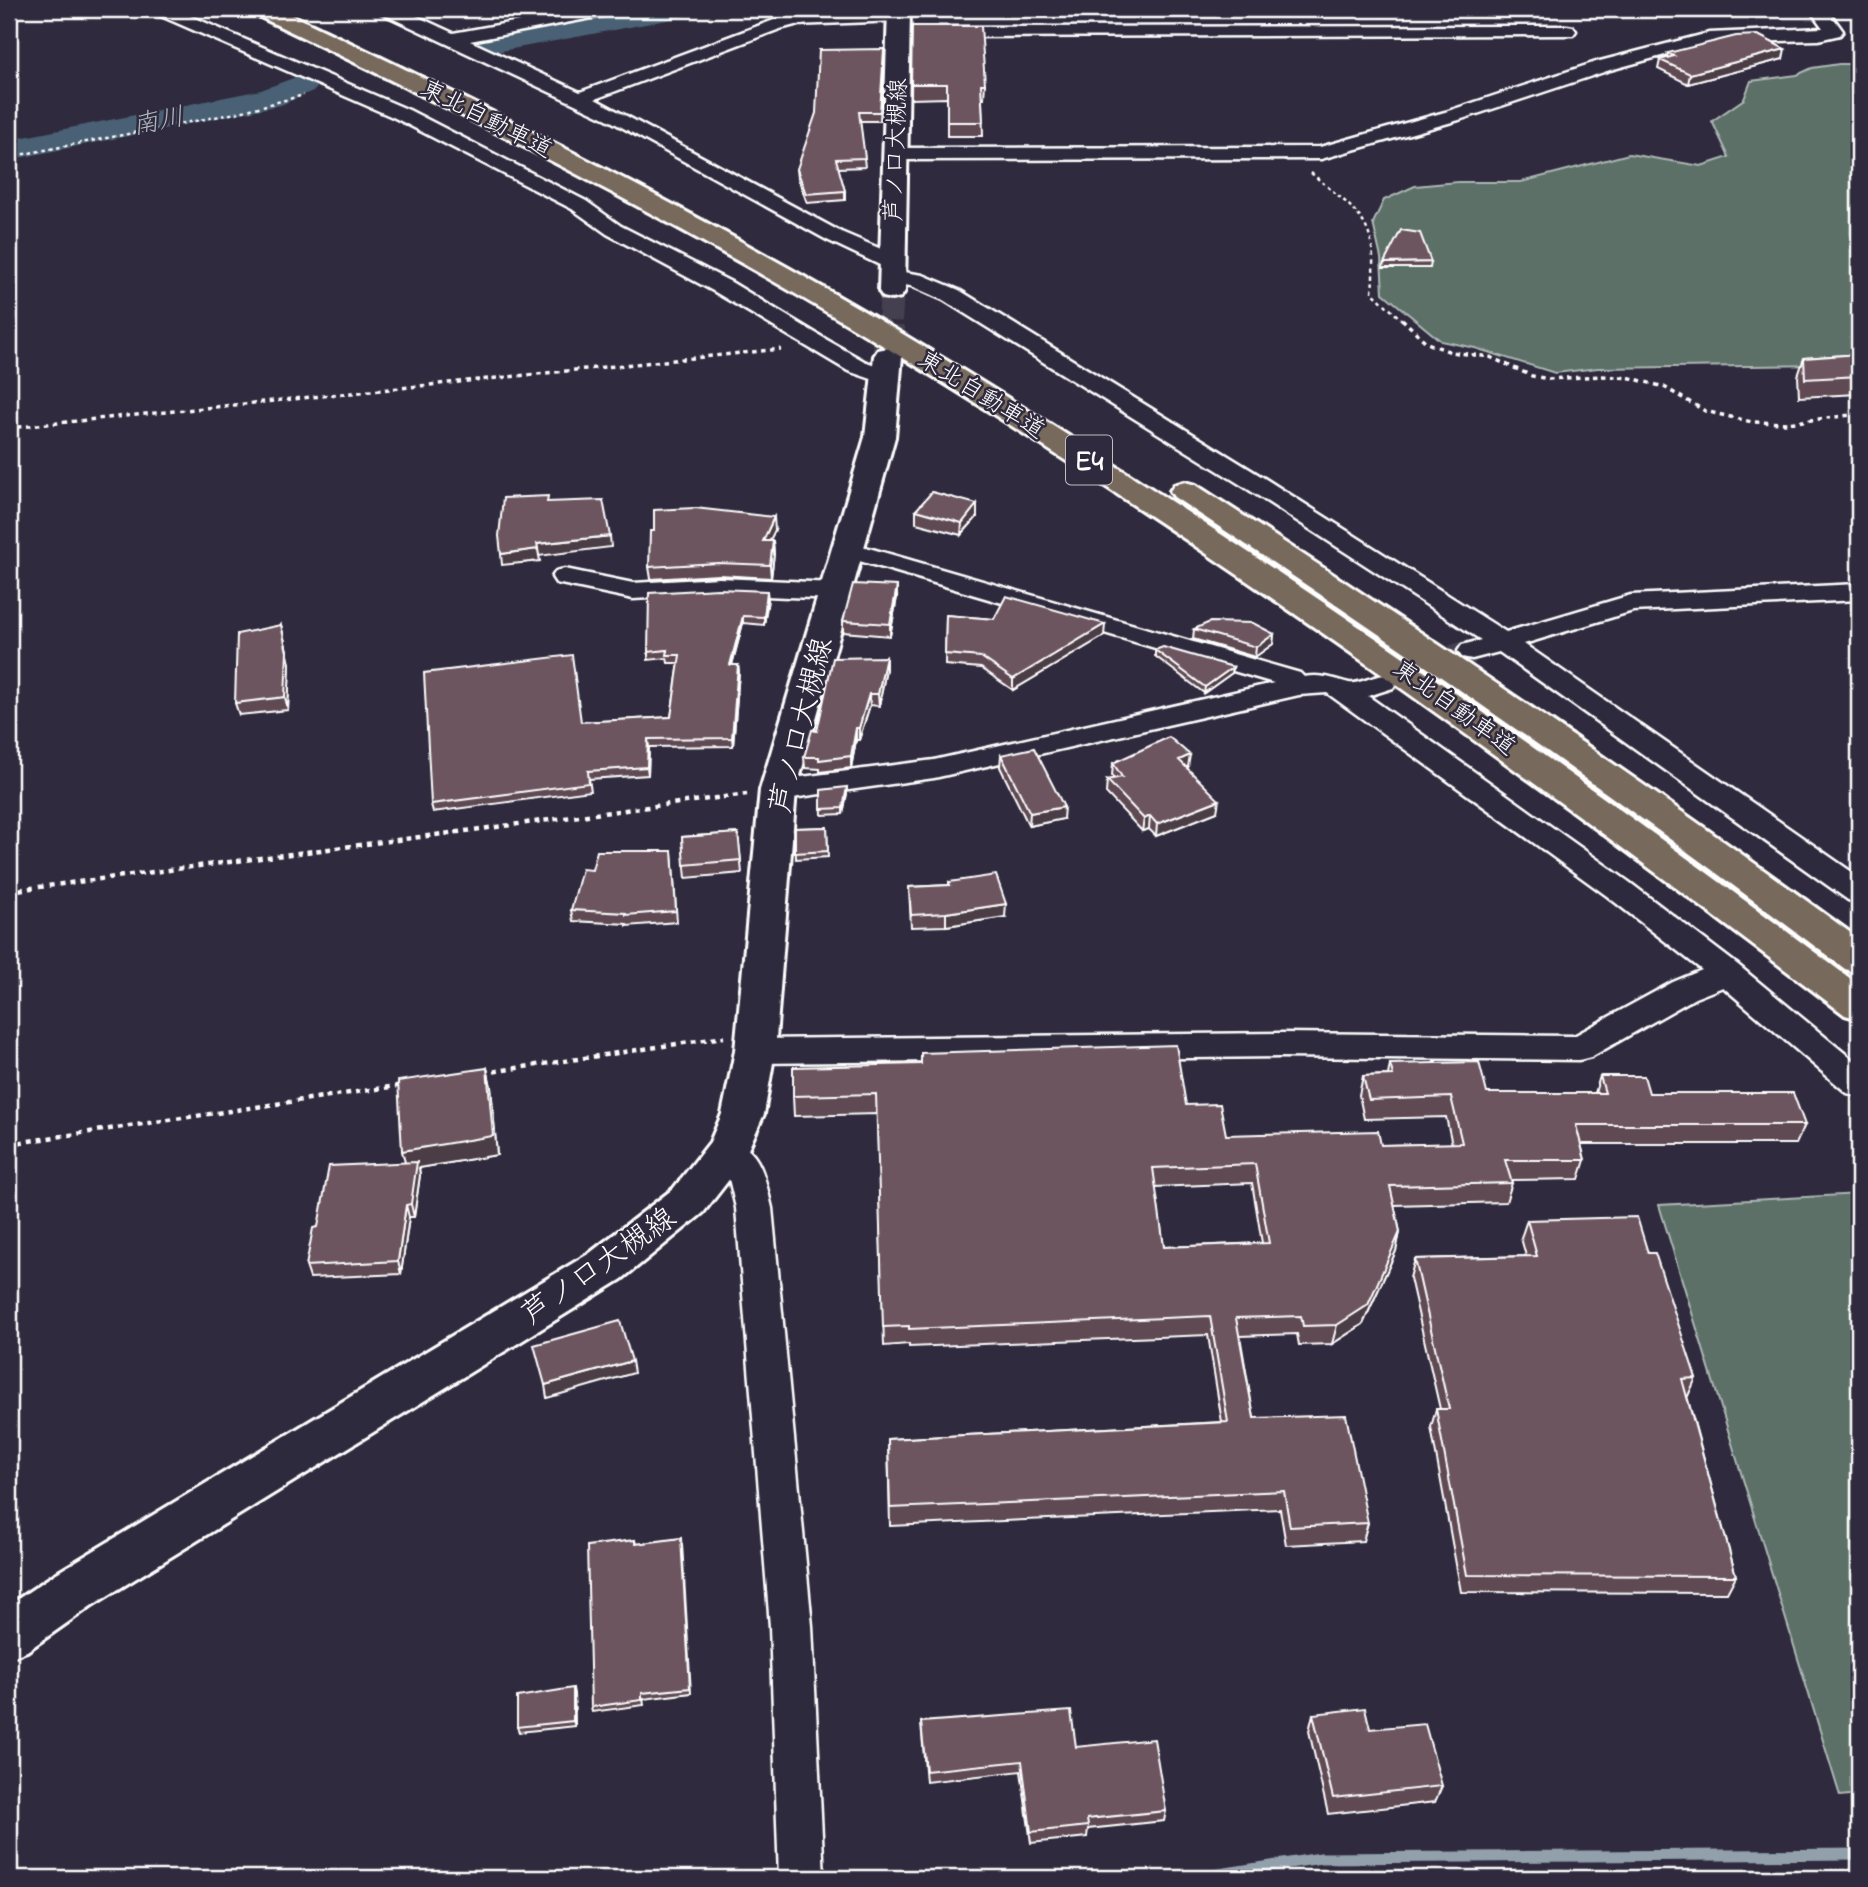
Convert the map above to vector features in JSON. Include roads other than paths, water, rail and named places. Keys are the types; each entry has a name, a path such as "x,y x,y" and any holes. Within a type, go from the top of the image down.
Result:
{"highway":[{"name":"東北自動車道","path":"262,9 443,96 697,228 809,290 1035,426 1240,558 1424,684 1727,904 1859,1005"},
{"name":"東北自動車道","path":"302,9 538,121 836,279 972,358 1156,472 1467,679 1749,877 1859,959"}],"main road":[{"name":"芦ノ口大槻線","path":"892,276 895,154 907,24"},
{"name":"芦ノ口大槻線","path":"9,1634 73,1590 596,1273 633,1247 688,1201 726,1151 743,1114 755,1042 778,790 880,437 887,366"}],"street":[{"path":"160,9 402,114 579,205 614,230 723,287 856,366 887,366"},
{"path":"387,9 625,121 834,236 892,276 931,286 995,320 1502,641 1859,892"},
{"path":"450,39 613,9"},
{"path":"1554,9 1591,70"},
{"path":"895,154 1321,153 1591,70 1716,37 1818,35 1834,31 1818,9"},
{"path":"578,99 774,25 795,20 907,24 1567,32"},
{"path":"848,550 1277,675 1290,679 1299,686"},
{"path":"565,577 633,591 719,586 835,591"},
{"path":"1472,651 1615,606 1644,601 1859,592"},
{"path":"1348,693 1383,682"},
{"path":"778,790 934,769 1299,686 1318,683 1335,686 1607,881 1727,973 1859,1084"},
{"path":"755,1042 1579,1048 1684,990 1727,973"},
{"path":"726,1151 734,1153 742,1162 754,1208 793,1637 801,1766 802,1878"}],"waterway":[{"name":"南川","path":"491,44 678,9"},
{"name":"南川","path":"9,150 270,98 304,83"},
{"path":"1160,1878 1213,1875 1321,1858 1859,1854"}],"tunnel":[{"path":"890,321 892,291"},
{"path":"888,356 890,319"},
{"path":"1383,682 1472,651"}]}
